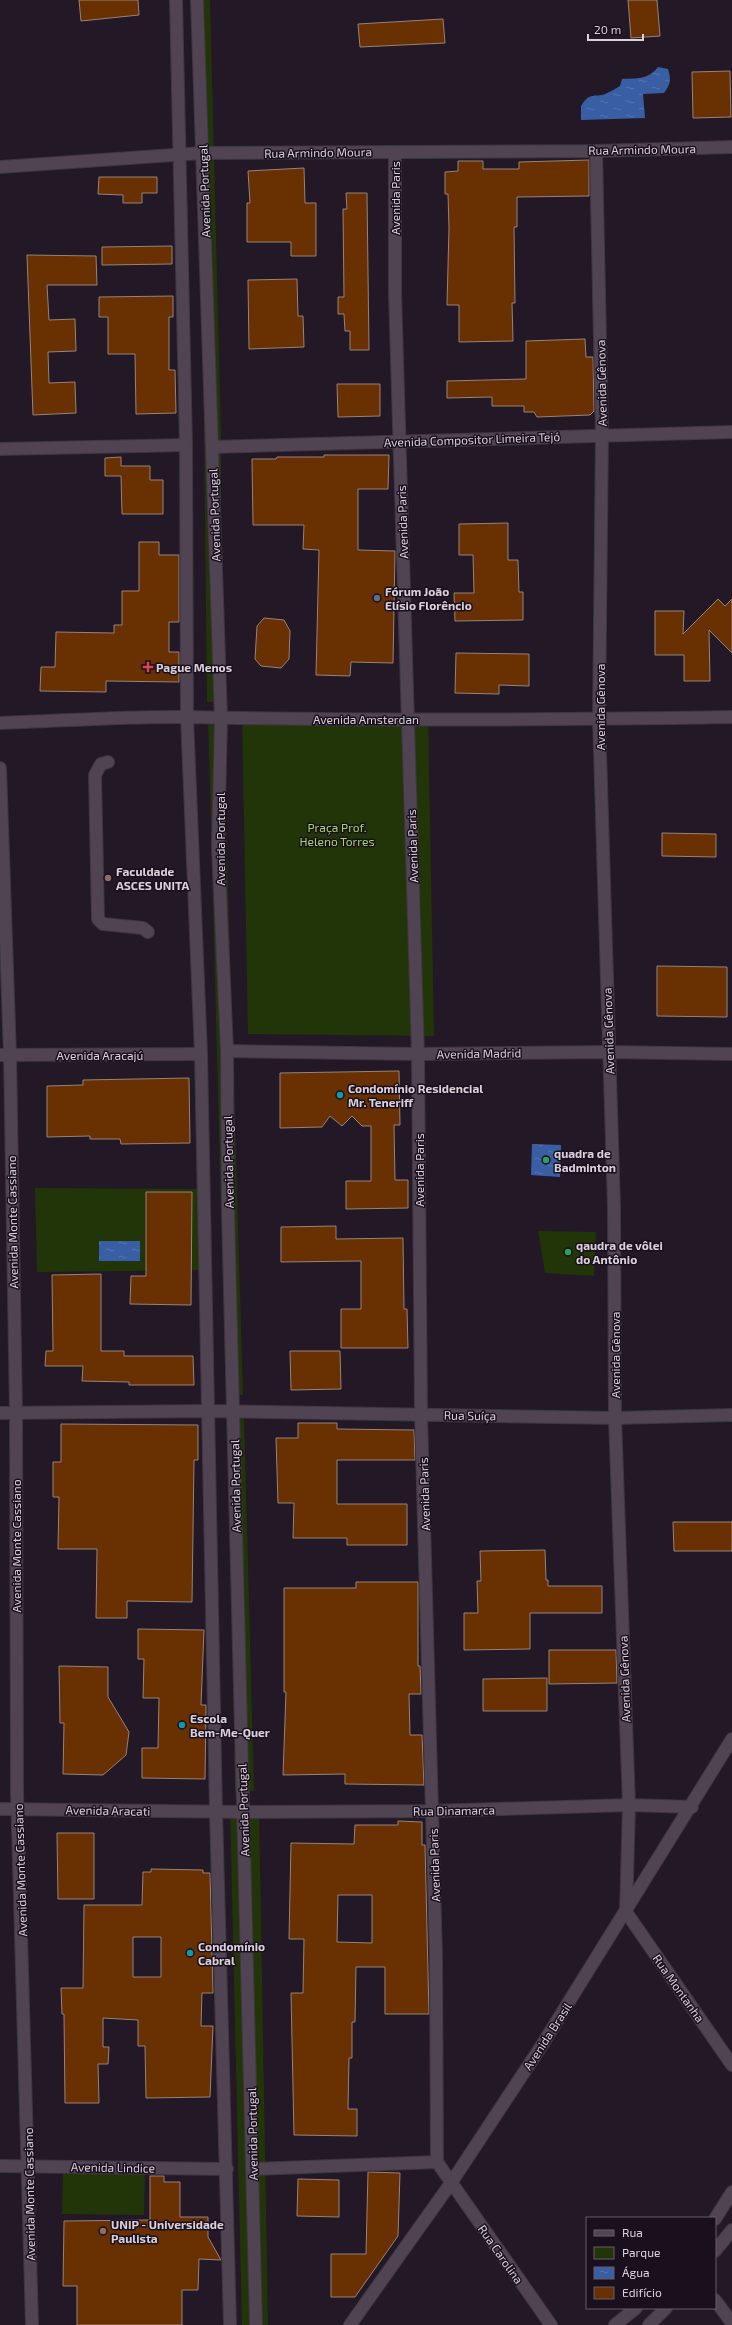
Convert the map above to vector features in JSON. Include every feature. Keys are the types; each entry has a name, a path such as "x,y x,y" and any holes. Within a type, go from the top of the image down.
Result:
{"street":[{"name":"Avenida Portugal","path":"176,0 186,445 187,717 200,1054 216,1811 227,2169 230,2325"},
{"name":"Avenida Portugal","path":"197,0 221,719 218,846 227,1051 233,1412 256,2325"},
{"name":"Rua Armindo Moura","path":"0,167 202,153 596,151 732,147"},
{"name":"Avenida Gênova","path":"596,151 602,434 599,720 614,1208 615,1418 629,1806 626,1912"},
{"name":"Avenida Paris","path":"395,152 395,293 418,1054 421,1414 436,1957 437,2162"},
{"name":"Avenida Compositor Limeira Tejó","path":"212,447 602,434 732,432"},
{"path":"0,449 186,445"},
{"name":"Avenida Amsterdan","path":"0,723 187,717 221,719 599,720 732,717"},
{"path":"108,762 101,764 95,775 98,919 103,924 143,928 148,932"},
{"name":"Avenida Monte Cassiano","path":"0,768 5,1056 16,1413 18,1809 29,2166 32,2325"},
{"name":"Avenida Madrid","path":"227,1051 418,1054 609,1052 732,1054"},
{"name":"Avenida Aracajú","path":"5,1056 200,1054"},
{"name":"Rua Suíça","path":"0,1413 208,1411 615,1418 732,1415"},
{"name":"Avenida Brasil","path":"350,2325 451,2183 542,2045 692,1807 732,1739"},
{"name":"Rua Dinamarca","path":"216,1811 432,1811 629,1806 692,1807"},
{"name":"Avenida Aracati","path":"0,1809 216,1811"},
{"name":"Rua Montanha","path":"626,1912 732,2065"},
{"path":"252,2169 437,2162 451,2183"},
{"name":"Avenida Lindice","path":"0,2166 227,2169"},
{"name":"Rua Carolina","path":"451,2183 552,2325"},
{"path":"716,2217 732,2192"},
{"path":"716,2250 732,2230"},
{"path":"716,2301 732,2323"},
{"path":"616,2325 635,2309"},
{"path":"649,2325 665,2309"}],"green space":[{"path":"194,0 210,0 221,436 221,701 207,702 201,155"},
{"name":"Praça Prof. Heleno Torres","path":"242,715 428,715 434,1036 248,1034"},
{"path":"208,716 223,717 243,1395 226,1394"},
{"path":"35,1188 203,1189 204,1270 37,1272"},
{"name":"qaudra de vôlei do Antônio","path":"538,1231 596,1232 594,1276 545,1273"},
{"path":"229,1414 244,1416 254,1791 235,1792"},
{"path":"230,1806 259,1808 268,2325 242,2325"},
{"path":"63,2173 145,2173 144,2215 62,2214"}],"water":[{"path":"658,67 668,69 670,79 669,84 664,93 643,94 645,118 581,120 581,106 587,98 605,94 620,86 622,79 646,76"},
{"name":"quadra de Badminton","path":"532,1144 561,1145 560,1177 531,1175"},
{"path":"99,1241 140,1241 140,1261 99,1261"}],"building":[{"path":"79,0 138,0 139,15 81,21"},
{"path":"628,0 657,0 660,36 631,38"},
{"path":"443,19 445,43 360,47 358,24"},
{"path":"730,71 731,117 693,118 692,72"},
{"path":"589,160 589,196 517,197 517,227 514,227 515,303 512,303 513,341 459,342 459,305 447,305 449,228 448,194 445,194 445,172 458,171 458,161 483,161 483,169 519,169 519,162"},
{"path":"304,168 305,203 316,203 316,256 291,256 291,242 247,242 247,203 250,203 248,171"},
{"path":"99,177 157,177 157,193 142,193 142,203 123,203 123,195 98,194"},
{"path":"346,193 367,193 369,350 350,350 350,331 345,331 344,314 338,314 338,297 344,297 343,209 347,209"},
{"path":"172,246 172,264 102,265 102,247"},
{"path":"27,255 96,256 97,285 47,285 49,320 75,319 76,351 48,352 49,383 75,382 76,413 33,415"},
{"path":"297,279 298,316 303,316 304,347 249,349 248,280"},
{"path":"173,296 173,317 169,317 169,370 175,370 176,413 136,414 135,354 108,354 108,317 99,317 99,297"},
{"path":"585,339 586,357 593,357 594,411 590,415 537,417 534,412 524,412 524,406 492,406 492,397 447,398 447,381 526,379 526,341"},
{"path":"337,384 380,384 380,416 338,417"},
{"path":"324,455 389,455 388,489 358,489 358,550 395,551 393,663 351,662 350,676 316,675 319,550 303,549 304,525 253,525 252,459 276,459 277,457 324,457"},
{"path":"121,457 121,466 150,466 150,480 163,480 163,514 122,514 121,476 105,476 105,458"},
{"path":"508,523 508,560 518,560 519,592 523,592 523,620 455,621 454,593 474,593 473,555 459,555 459,524"},
{"path":"139,542 159,542 159,555 179,555 179,622 169,622 169,652 179,652 179,682 106,681 106,692 40,691 41,667 55,667 56,632 114,633 114,625 122,625 122,591 139,591"},
{"path":"718,599 725,606 732,599 732,653 709,630 710,681 684,681 684,655 655,655 655,611 684,611 683,634"},
{"path":"264,618 284,620 290,631 289,659 281,668 261,666 255,659 257,626"},
{"path":"456,653 529,654 529,686 499,685 499,694 455,693"},
{"path":"662,833 716,834 716,857 662,856"},
{"path":"657,966 727,967 727,1017 657,1016"},
{"name":"Condomínio Residencial Mr. Teneriff","path":"399,1071 400,1125 394,1125 395,1180 408,1180 408,1208 346,1209 346,1181 371,1181 371,1126 362,1126 352,1116 342,1126 330,1116 322,1127 280,1128 280,1073"},
{"path":"189,1078 190,1143 121,1144 120,1139 90,1139 90,1136 47,1137 47,1086 83,1085 83,1080"},
{"path":"146,1192 192,1192 191,1305 130,1304 131,1276 146,1276"},
{"path":"336,1226 336,1239 403,1238 404,1309 407,1309 408,1348 341,1348 341,1309 361,1309 361,1261 281,1262 281,1227"},
{"path":"101,1274 101,1351 124,1351 124,1356 193,1356 194,1385 129,1385 129,1382 82,1381 83,1366 45,1366 46,1351 53,1351 52,1275"},
{"path":"290,1351 340,1351 341,1389 291,1390"},
{"path":"298,1423 337,1423 337,1429 414,1430 415,1460 337,1460 337,1504 407,1504 407,1545 347,1545 347,1538 293,1538 294,1503 278,1503 276,1438 298,1438"},
{"path":"61,1424 198,1425 198,1460 194,1460 192,1602 127,1601 127,1618 96,1618 97,1549 58,1549 59,1497 53,1497 53,1462 61,1462"},
{"path":"673,1522 732,1522 732,1551 674,1551"},
{"path":"545,1550 546,1580 548,1580 548,1586 602,1586 602,1613 530,1613 530,1649 464,1650 464,1613 478,1613 477,1581 481,1581 480,1551"},
{"path":"356,1582 418,1582 418,1666 420,1666 421,1694 409,1694 410,1735 422,1735 424,1785 345,1784 345,1774 283,1775 286,1692 284,1692 284,1588 356,1588"},
{"path":"138,1629 204,1630 201,1705 206,1705 205,1779 142,1778 142,1748 158,1748 159,1698 143,1698 144,1659 138,1659"},
{"path":"549,1650 616,1650 617,1683 549,1684"},
{"path":"59,1666 108,1667 108,1697 129,1732 126,1755 103,1775 63,1774 64,1723 60,1723"},
{"path":"547,1678 547,1711 483,1711 483,1679"},
{"path":"398,1821 422,1822 422,1845 425,1845 429,2014 385,2014 385,1967 356,1967 355,2022 352,2022 352,2058 349,2058 348,2109 357,2109 357,2136 294,2135 291,1993 303,1993 304,1939 289,1939 291,1843 354,1844 355,1825 398,1825","holes":["338,1895 372,1895 372,1943 337,1942"]},
{"path":"57,1833 94,1833 94,1899 58,1899"},
{"path":"151,1869 203,1870 203,1873 210,1873 213,1993 202,1993 201,2026 213,2026 210,2097 146,2098 145,2046 138,2046 138,2020 103,2018 103,2047 109,2047 108,2064 98,2064 99,2103 65,2103 64,2014 62,2014 61,1988 83,1988 84,1905 142,1905 143,1872 151,1872","holes":["133,1937 161,1937 161,1977 133,1977"]},
{"path":"368,2172 400,2173 398,2236 355,2297 331,2297 331,2254 366,2254"},
{"path":"150,2176 164,2176 164,2182 180,2182 180,2217 208,2217 208,2237 221,2260 199,2259 198,2290 182,2290 182,2325 77,2325 77,2286 63,2286 64,2221 150,2220"},
{"path":"298,2179 339,2180 339,2217 297,2216"}],"place":[{"name":"Fórum João Elísio Florêncio","path":"377,598"},
{"name":"Pague Menos","path":"148,667"},
{"name":"Faculdade ASCES UNITA","path":"108,878"},
{"name":"Condomínio Residencial Mr. Teneriff","path":"340,1095"},
{"name":"quadra de Badminton","path":"546,1160"},
{"name":"qaudra de vôlei do Antônio","path":"568,1252"},
{"name":"Escola Bem-Me-Quer","path":"182,1725"},
{"name":"Condomínio Cabral","path":"190,1953"},
{"name":"UNIP - Universidade Paulista","path":"103,2231"}]}
